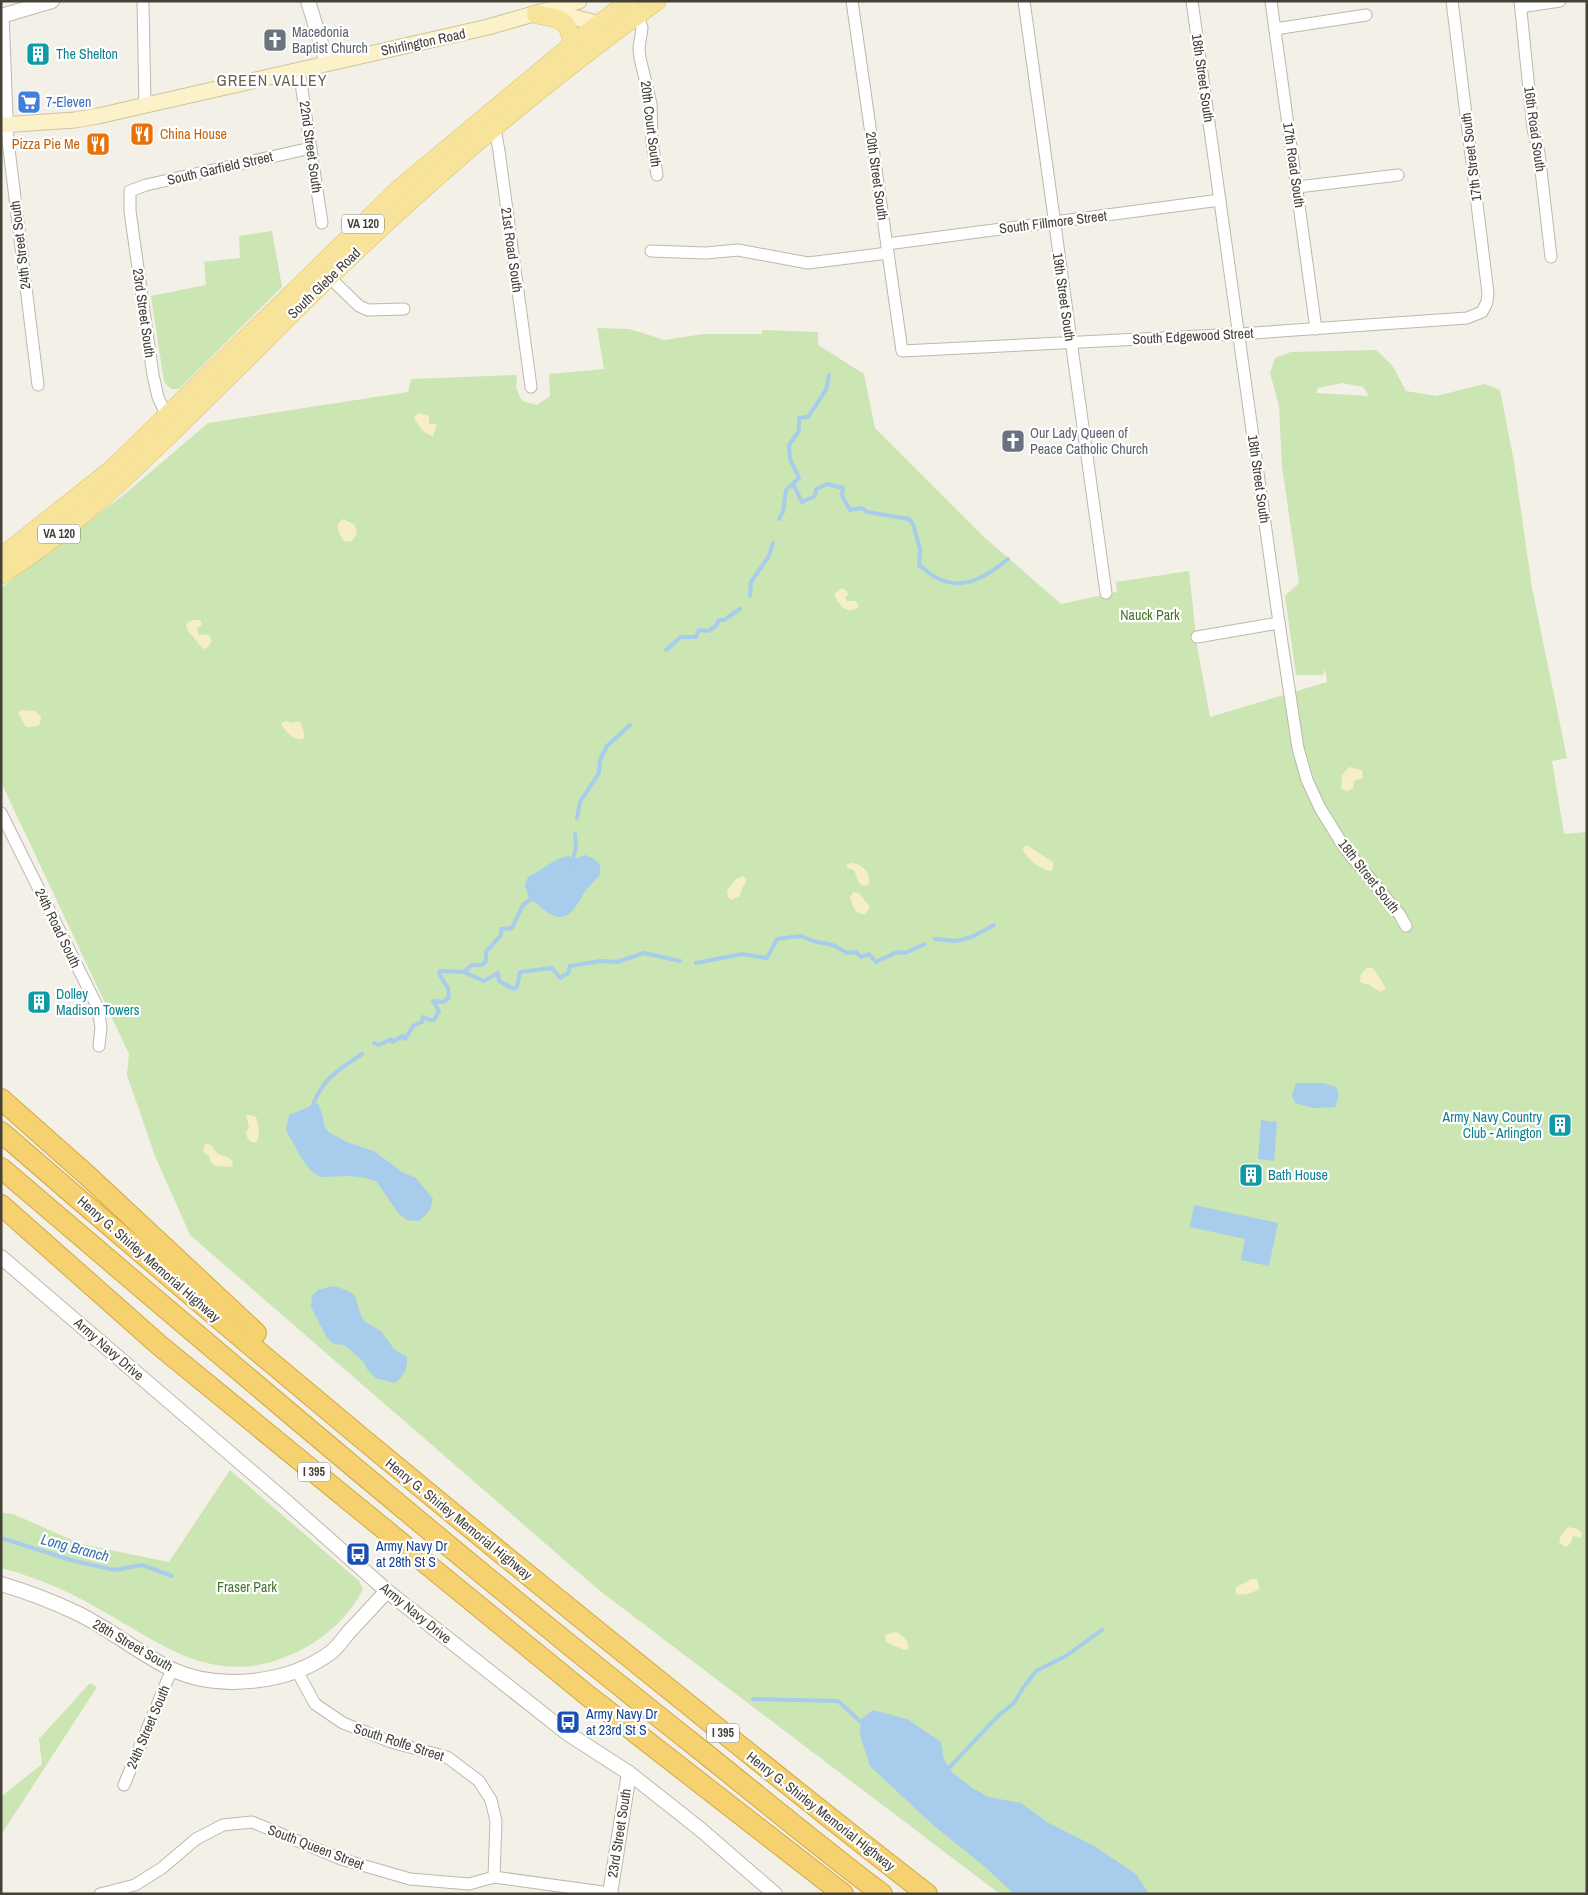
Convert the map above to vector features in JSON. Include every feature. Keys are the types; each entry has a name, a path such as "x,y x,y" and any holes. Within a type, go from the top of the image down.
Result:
{"highway":[{"path":"1,1099 96,1184 256,1334 463,1506 520,1569"},
{"name":"Henry G. Shirley Memorial Highway","path":"1,1132 268,1360 520,1569 749,1754 927,1894"},
{"path":"1,1168 236,1369 418,1521 641,1703 882,1894"},
{"name":"I 395","path":"1,1205 159,1345 587,1695 843,1894"}],"main road":[{"name":"Shirlington Road","path":"4,125 74,120 144,106 488,27 579,1"},
{"name":"South Glebe Road","path":"1,575 75,521 123,480 170,423 323,272 412,200 573,44 600,23 632,6 657,1"},
{"name":"South Glebe Road","path":"491,122 618,29 632,6"},
{"path":"536,14 561,14 618,29"},
{"path":"536,14 562,20 567,24 573,44"},
{"name":"South Glebe Road","path":"1,557 170,423"}],"street":[{"path":"2,15 52,1"},
{"path":"142,1 144,106"},
{"path":"308,1 327,63"},
{"name":"20th Street South","path":"852,1 902,352"},
{"name":"19th Street South","path":"1024,1 1106,594"},
{"name":"18th Street South","path":"1192,1 1298,748 1307,780 1320,808 1344,846 1400,915 1406,926"},
{"name":"17th Road South","path":"1271,1 1316,329"},
{"name":"17th Street South","path":"1452,1 1488,293 1487,302 1482,312"},
{"path":"1521,4 1560,1"},
{"name":"16th Road South","path":"1521,4 1533,130 1539,153 1551,257"},
{"name":"20th Court South","path":"632,6 642,28 639,48 640,58 650,104 652,141 657,175"},
{"name":"24th Street South","path":"2,15 4,125 38,385"},
{"path":"1275,29 1366,15"},
{"name":"22nd Street South","path":"299,70 322,223"},
{"name":"21st Road South","path":"491,122 531,387"},
{"name":"South Garfield Street","path":"130,192 146,185 312,148"},
{"path":"1298,187 1398,175"},
{"name":"23rd Street South","path":"130,192 130,211 153,375 158,397 170,423"},
{"name":"South Fillmore Street","path":"651,251 706,253 738,250 808,263 1054,221 1220,200"},
{"path":"323,272 360,306 368,310 404,309"},
{"name":"South Edgewood Street","path":"902,352 1316,329 1467,318 1482,312"},
{"path":"1197,637 1279,623"},
{"name":"24th Road South","path":"1,813 98,1008 102,1028 99,1046"},
{"name":"Army Navy Drive","path":"1,1257 290,1504 387,1591 567,1733 629,1773 700,1829 775,1894"},
{"name":"28th Street South","path":"1,1584 34,1594 80,1614 123,1639 150,1658 172,1669 195,1678 228,1682 269,1679 297,1671 330,1652 387,1591"},
{"name":"24th Street South","path":"124,1784 172,1669"},
{"name":"South Rolfe Street","path":"297,1671 315,1704 343,1723 392,1742 447,1756 480,1781 491,1800 496,1821 494,1877"},
{"name":"23rd Street South","path":"610,1893 629,1773"},
{"name":"South Queen Street","path":"100,1894 135,1885 162,1868 196,1839 223,1825 252,1822 341,1860 410,1879 469,1884 494,1877 610,1893"}],"green space":[{"path":"272,231 282,287 179,389 171,389 164,382 151,296 206,285 204,262 240,258 239,236"},
{"name":"Nauck Park","path":"597,328 629,329 665,340 703,334 762,334 762,330 818,332 818,345 864,374 875,428 983,536 1061,604 1117,592 1116,582 1189,571 1197,645 1210,717 1327,682 1325,669 1323,675 1296,675 1285,596 1299,583 1282,467 1279,406 1270,373 1275,358 1291,352 1376,350 1392,365 1406,391 1436,396 1485,384 1500,390 1514,462 1532,588 1567,758 1552,761 1564,834 1587,832 1587,1894 1000,1894 600,1591 190,1235 155,1156 127,1075 129,1054 1,782 1,588 126,493 208,423 408,392 411,379 517,375 516,388 522,401 537,405 550,396 549,374 604,369","holes":["1342,383 1363,387 1369,396 1316,393 1318,388"]},
{"name":"Fraser Park","path":"230,1470 359,1581 363,1589 358,1599 336,1625 318,1640 299,1651 270,1662 243,1667 218,1665 194,1659 171,1650 64,1590 1,1568 1,1513 13,1514 81,1544 169,1562"},
{"path":"90,1683 97,1687 1,1835 1,1797 42,1764 39,1739"}],"sand":[{"path":"418,413 429,416 429,424 437,424 433,436 424,431 417,423 414,417"},
{"path":"343,519 355,525 357,534 352,541 346,542 340,534 338,526"},
{"path":"842,588 847,591 848,595 845,598 847,601 855,601 858,604 858,608 846,610 838,602 834,594"},
{"path":"200,620 202,624 197,629 199,635 208,634 212,641 207,648 203,649 186,626 188,622"},
{"path":"21,710 35,711 41,716 40,724 38,726 26,727 18,713"},
{"path":"286,721 301,723 305,737 300,739 290,735 281,723"},
{"path":"1349,767 1362,770 1363,778 1354,781 1353,788 1348,791 1341,789 1342,775"},
{"path":"1024,846 1028,846 1053,862 1053,869 1050,871 1034,863 1025,854"},
{"path":"851,863 859,865 865,870 869,876 869,884 864,886 859,883 854,870 847,868 847,865"},
{"path":"743,876 746,879 746,883 740,896 731,900 728,897 727,891 736,879"},
{"path":"853,892 859,893 870,907 865,914 856,911 853,906 850,897"},
{"path":"1367,968 1373,968 1386,988 1381,992 1369,984 1360,982 1361,974"},
{"path":"246,1115 256,1117 258,1123 259,1133 257,1142 251,1142 247,1137 246,1132 249,1128"},
{"path":"206,1144 211,1145 218,1154 229,1158 233,1162 232,1167 214,1166 210,1161 210,1157 203,1152"},
{"path":"1568,1527 1578,1529 1582,1534 1581,1538 1573,1536 1570,1544 1566,1547 1559,1543 1561,1535"},
{"path":"1251,1579 1257,1579 1260,1589 1248,1594 1237,1595 1235,1588"},
{"path":"895,1632 905,1638 908,1643 908,1649 904,1650 886,1642 885,1635"}],"water":[{"path":"585,855 600,864 600,875 586,890 569,914 564,917 552,915 529,899 525,885 528,877 562,858 568,856 575,859"},
{"path":"1296,1083 1323,1083 1336,1087 1339,1095 1335,1107 1314,1108 1295,1103 1292,1095"},
{"path":"318,1103 325,1128 330,1133 349,1143 374,1151 402,1172 416,1178 433,1199 430,1209 424,1217 418,1221 407,1220 399,1214 376,1181 349,1176 321,1177 312,1172 302,1159 286,1130 289,1115"},
{"path":"1261,1120 1277,1122 1274,1161 1258,1159"},
{"path":"1194,1205 1278,1223 1269,1266 1241,1260 1245,1239 1190,1227"},
{"path":"333,1286 350,1292 356,1298 364,1321 381,1331 394,1349 407,1357 405,1372 395,1383 376,1378 367,1369 363,1361 349,1349 344,1345 334,1344 327,1338 311,1307 312,1296 318,1290"},
{"path":"873,1710 907,1719 941,1742 944,1760 953,1773 971,1787 988,1797 1021,1803 1047,1822 1094,1846 1136,1874 1149,1894 1013,1893 984,1866 933,1825 870,1766 860,1735 861,1719"}],"waterway":[{"path":"779,519 783,512 786,490 799,478 790,459 789,445 799,431 799,418 808,417 826,390 829,375"},
{"path":"793,484 802,502 815,496 816,489 827,484 843,488 842,496 850,510 862,508 867,512 909,519 913,524 920,549 919,565 939,579 958,583 976,580 993,571 1008,559"},
{"path":"750,596 751,582 769,556 773,543"},
{"path":"666,650 681,637 696,637 699,630 708,631 716,626 719,620 724,620 740,609"},
{"path":"577,818 580,802 599,773 600,760 607,746 630,725"},
{"path":"572,863 576,848 575,834"},
{"path":"374,1043 379,1045 391,1039 392,1042 403,1036 405,1039 413,1026 422,1022 423,1017 434,1020 439,1011 433,1001 444,1002 449,997 448,988 439,974 440,971 464,972 472,965 482,965 486,961 486,952 501,935 501,929 512,928 523,905 533,898"},
{"path":"935,939 956,941 972,937 994,925"},
{"path":"696,963 742,954 767,958 777,939 801,936 813,941 833,945 847,953 856,952 861,957 869,954 876,962 897,952 905,953 925,944"},
{"path":"464,972 484,981 498,973 499,981 514,989 517,987 520,972 552,968 560,978 568,973 570,966 601,961 617,962 644,953 680,961"},
{"path":"311,1110 315,1099 325,1083 337,1071 362,1054"},
{"name":"Long Branch","path":"1,1538 74,1561 115,1570 142,1565 172,1576"},
{"path":"946,1771 998,1716 1014,1703 1036,1671 1066,1656 1102,1630"},
{"path":"753,1699 838,1701 862,1723"}],"place":[{"name":"Macedonia Baptist Church","path":"275,40"},
{"name":"The Shelton","path":"38,54"},
{"name":"7-Eleven","path":"29,102"},
{"name":"China House","path":"142,134"},
{"name":"Pizza Pie Me","path":"98,144"},
{"name":"Our Lady Queen of Peace Catholic Church","path":"1013,441"},
{"name":"Dolley Madison Towers","path":"39,1002"},
{"name":"Army Navy Country Club - Arlington","path":"1560,1125"},
{"name":"Bath House","path":"1251,1175"},
{"name":"Army Navy Dr at 28th St S","path":"358,1554"},
{"name":"Army Navy Dr at 23rd St S","path":"568,1722"}],"district":[{"name":"GREEN VALLEY","path":"272,80"}]}
